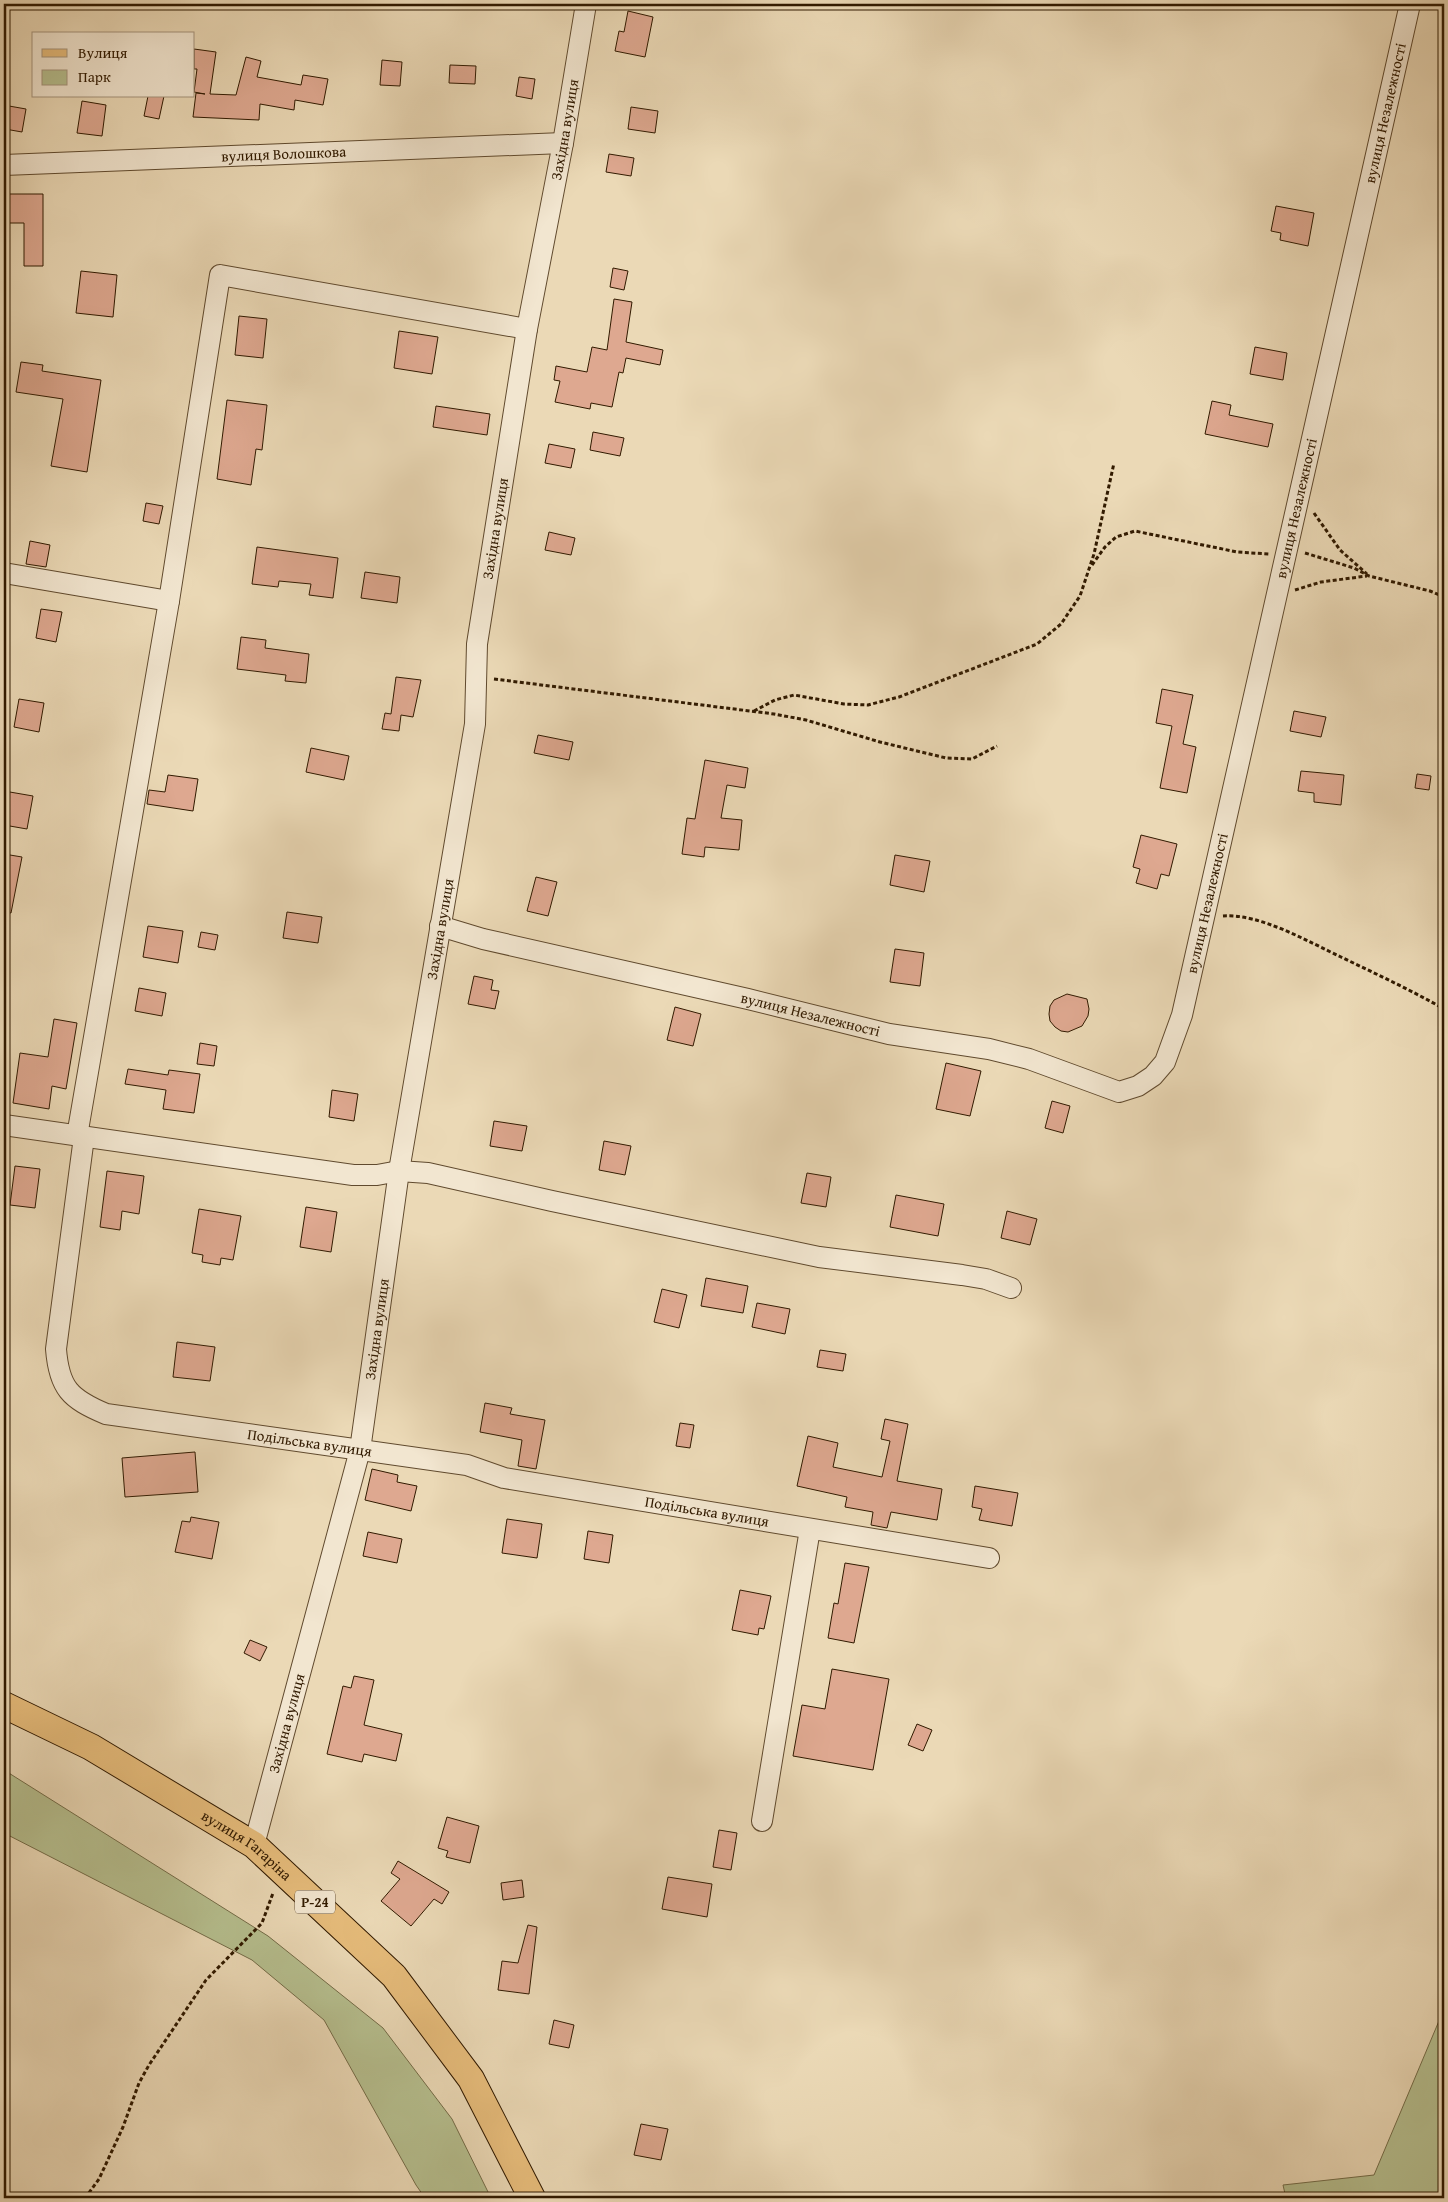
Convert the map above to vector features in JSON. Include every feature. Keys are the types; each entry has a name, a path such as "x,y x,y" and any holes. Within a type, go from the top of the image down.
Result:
{"main road":[{"name":"вулиця Гагаріна","path":"4,1706 91,1747 254,1845 394,1976 471,2078 532,2198"}],"street":[{"name":"Західна вулиця","path":"254,1845 360,1450 399,1171 475,724 476,644 527,329 563,143 586,4"},
{"name":"вулиця Незалежності","path":"440,926 492,941 748,999 889,1034 989,1049 1029,1059 1119,1092 1138,1086 1153,1076 1165,1062 1182,1015 1410,4"},
{"name":"вулиця Волошкова","path":"4,165 563,143"},
{"name":"Подільська вулиця","path":"527,329 220,275 169,601 80,1137 56,1350 58,1371 64,1386 76,1398 106,1414 467,1465 504,1478 989,1558"},
{"path":"4,573 169,601"},
{"path":"4,1125 353,1175 399,1171 428,1173 819,1257 962,1275 1011,1288"},
{"path":"762,1821 810,1529"}],"path":[{"path":"754,712 775,700 794,695 844,704 868,705 899,697 1037,644 1061,624 1080,596 1091,566 1114,463"},
{"path":"1298,501 1312,510 1340,550 1369,576"},
{"path":"1091,566 1105,547 1116,537 1135,531 1237,552 1269,554 1299,552 1354,568 1369,576 1430,591 1444,597"},
{"path":"1276,597 1321,582 1369,576"},
{"path":"476,678 599,691 774,714 806,720 852,735 946,758 972,759 997,746"},
{"path":"1202,925 1216,917 1231,915 1267,924 1352,963 1444,1009"},
{"path":"85,2198 99,2179 139,2082 148,2065 206,1980 262,1923 273,1893"}],"green space":[{"path":"4,1770 268,1936 383,2028 452,2119 491,2198 425,2198 324,2020 252,1960 4,1833"},
{"path":"1444,2009 1443,2198 1286,2198 1283,2185 1374,2175"}],"building":[{"path":"628,11 653,17 645,57 615,51 619,31 624,32"},
{"path":"195,49 216,52 210,94 236,95 246,57 261,61 257,77 301,85 303,75 328,79 323,105 295,100 294,110 260,104 259,120 193,117 196,93 205,94 195,92 197,69 195,69"},
{"path":"382,60 402,62 400,86 380,85"},
{"path":"450,65 476,66 475,84 449,83"},
{"path":"519,77 535,79 532,99 516,96"},
{"path":"148,98 164,98 159,119 144,116"},
{"path":"82,101 106,105 102,136 77,133"},
{"path":"9,106 26,109 22,132 5,129"},
{"path":"631,107 658,111 655,133 628,129"},
{"path":"609,154 634,158 631,176 606,172"},
{"path":"9,194 43,194 43,266 24,266 24,223 9,223"},
{"path":"1276,206 1314,213 1308,246 1280,240 1281,233 1271,231"},
{"path":"613,268 628,271 624,290 610,287"},
{"path":"81,271 117,275 113,317 76,313"},
{"path":"614,299 632,302 626,342 663,350 660,365 626,358 623,373 619,372 612,407 591,403 590,409 555,402 560,381 554,380 556,366 587,372 592,347 607,350"},
{"path":"239,316 267,319 263,358 235,355"},
{"path":"399,331 438,337 432,374 394,368"},
{"path":"1255,347 1287,353 1283,380 1250,374"},
{"path":"21,362 43,365 42,371 101,380 87,472 51,466 63,399 16,392"},
{"path":"227,400 267,405 262,450 256,449 251,485 217,479"},
{"path":"1212,401 1231,405 1229,415 1273,424 1268,447 1205,434"},
{"path":"436,406 490,414 487,435 433,427"},
{"path":"593,432 624,438 620,456 590,450"},
{"path":"549,444 575,449 571,468 545,463"},
{"path":"146,503 163,506 159,524 143,521"},
{"path":"549,532 575,538 571,555 545,550"},
{"path":"30,541 50,545 46,567 26,564"},
{"path":"257,547 338,558 333,598 309,595 311,584 279,581 278,587 252,584"},
{"path":"365,572 400,577 397,603 361,598"},
{"path":"41,609 62,612 56,642 36,638"},
{"path":"241,637 266,640 265,648 309,654 306,683 285,681 286,675 237,669"},
{"path":"396,677 421,680 413,717 401,715 399,731 382,729 385,713 391,714"},
{"path":"1162,689 1193,695 1183,744 1196,747 1187,793 1160,788 1172,726 1156,723"},
{"path":"19,699 44,703 39,732 14,727"},
{"path":"1294,711 1326,717 1321,737 1290,731"},
{"path":"538,735 573,742 569,760 534,753"},
{"path":"311,748 349,756 344,780 306,772"},
{"path":"705,760 748,768 745,788 727,785 721,818 742,820 739,850 705,847 704,857 682,854 687,818 695,819"},
{"path":"1301,771 1344,775 1341,805 1314,802 1314,793 1298,791"},
{"path":"1417,774 1431,776 1429,790 1415,788"},
{"path":"168,775 198,779 193,811 147,804 149,790 165,792"},
{"path":"4,791 33,796 27,829 4,825"},
{"path":"1141,835 1177,844 1169,876 1161,874 1157,889 1136,883 1140,869 1133,867"},
{"path":"4,854 22,857 11,913 4,912"},
{"path":"895,855 930,861 924,892 890,885"},
{"path":"536,877 557,882 548,916 527,911"},
{"path":"287,912 322,917 318,943 283,938"},
{"path":"148,926 183,931 178,963 143,957"},
{"path":"201,932 218,935 215,950 198,947"},
{"path":"895,949 924,953 920,986 890,982"},
{"path":"474,976 493,980 491,990 499,991 495,1009 468,1004"},
{"path":"139,988 166,993 162,1016 135,1011"},
{"path":"1067,994 1087,999 1089,1009 1088,1016 1082,1026 1068,1032 1061,1031 1055,1027 1050,1021 1049,1014 1050,1006 1054,1000"},
{"path":"675,1007 701,1014 693,1046 667,1040"},
{"path":"54,1019 77,1023 66,1089 52,1086 49,1109 13,1103 20,1053 48,1057"},
{"path":"200,1043 217,1046 214,1066 197,1064"},
{"path":"946,1063 981,1071 970,1116 936,1109"},
{"path":"128,1069 168,1075 169,1070 200,1074 194,1113 163,1109 166,1090 125,1084"},
{"path":"332,1090 358,1094 354,1121 329,1117"},
{"path":"1052,1101 1070,1106 1063,1133 1045,1128"},
{"path":"494,1121 527,1126 522,1151 490,1146"},
{"path":"604,1141 631,1146 625,1175 599,1170"},
{"path":"15,1166 40,1169 35,1208 10,1205"},
{"path":"107,1171 144,1176 139,1214 122,1211 120,1230 100,1227"},
{"path":"807,1173 831,1177 826,1207 801,1203"},
{"path":"896,1195 944,1204 938,1236 890,1227"},
{"path":"306,1207 337,1212 331,1252 300,1247"},
{"path":"199,1209 241,1216 233,1260 221,1258 220,1265 202,1262 203,1255 192,1253"},
{"path":"1007,1211 1037,1219 1030,1245 1001,1238"},
{"path":"706,1278 748,1286 743,1313 701,1306"},
{"path":"662,1289 687,1295 679,1328 654,1322"},
{"path":"757,1303 790,1309 785,1334 752,1327"},
{"path":"177,1342 215,1347 210,1381 173,1377"},
{"path":"820,1350 846,1354 843,1371 817,1367"},
{"path":"485,1403 512,1408 510,1414 545,1420 536,1469 518,1466 522,1440 480,1432"},
{"path":"885,1419 908,1424 897,1481 942,1489 937,1520 891,1512 887,1528 871,1525 873,1512 845,1507 847,1497 797,1486 808,1436 838,1443 833,1467 882,1477 890,1441 881,1439"},
{"path":"680,1423 694,1425 690,1448 676,1446"},
{"path":"195,1452 198,1492 125,1497 122,1458"},
{"path":"372,1469 398,1475 397,1482 417,1486 411,1511 365,1500"},
{"path":"975,1486 1018,1493 1012,1526 979,1520 982,1509 972,1507"},
{"path":"191,1517 219,1522 212,1559 175,1552 182,1521 190,1522"},
{"path":"507,1519 542,1524 537,1558 502,1553"},
{"path":"588,1531 613,1535 609,1563 584,1559"},
{"path":"368,1532 402,1539 397,1563 363,1556"},
{"path":"845,1563 869,1567 854,1643 828,1638 834,1603 838,1604"},
{"path":"740,1590 771,1596 764,1629 759,1628 758,1635 732,1630"},
{"path":"250,1640 267,1647 260,1661 244,1653"},
{"path":"832,1669 889,1679 873,1770 793,1756 802,1705 825,1709"},
{"path":"354,1676 374,1680 364,1725 402,1734 396,1761 364,1754 362,1762 327,1754 343,1686 351,1688"},
{"path":"917,1724 932,1730 923,1751 908,1745"},
{"path":"447,1817 479,1826 470,1863 446,1857 448,1851 438,1848"},
{"path":"719,1830 737,1833 731,1870 713,1867"},
{"path":"398,1861 449,1892 442,1904 434,1899 411,1926 381,1901 400,1879 391,1873"},
{"path":"668,1877 712,1884 707,1917 662,1909"},
{"path":"522,1880 524,1897 503,1900 501,1883"},
{"path":"528,1925 537,1927 529,1994 498,1990 502,1961 518,1963"},
{"path":"554,2020 574,2025 569,2048 549,2044"},
{"path":"641,2124 668,2129 661,2160 634,2155"}]}
